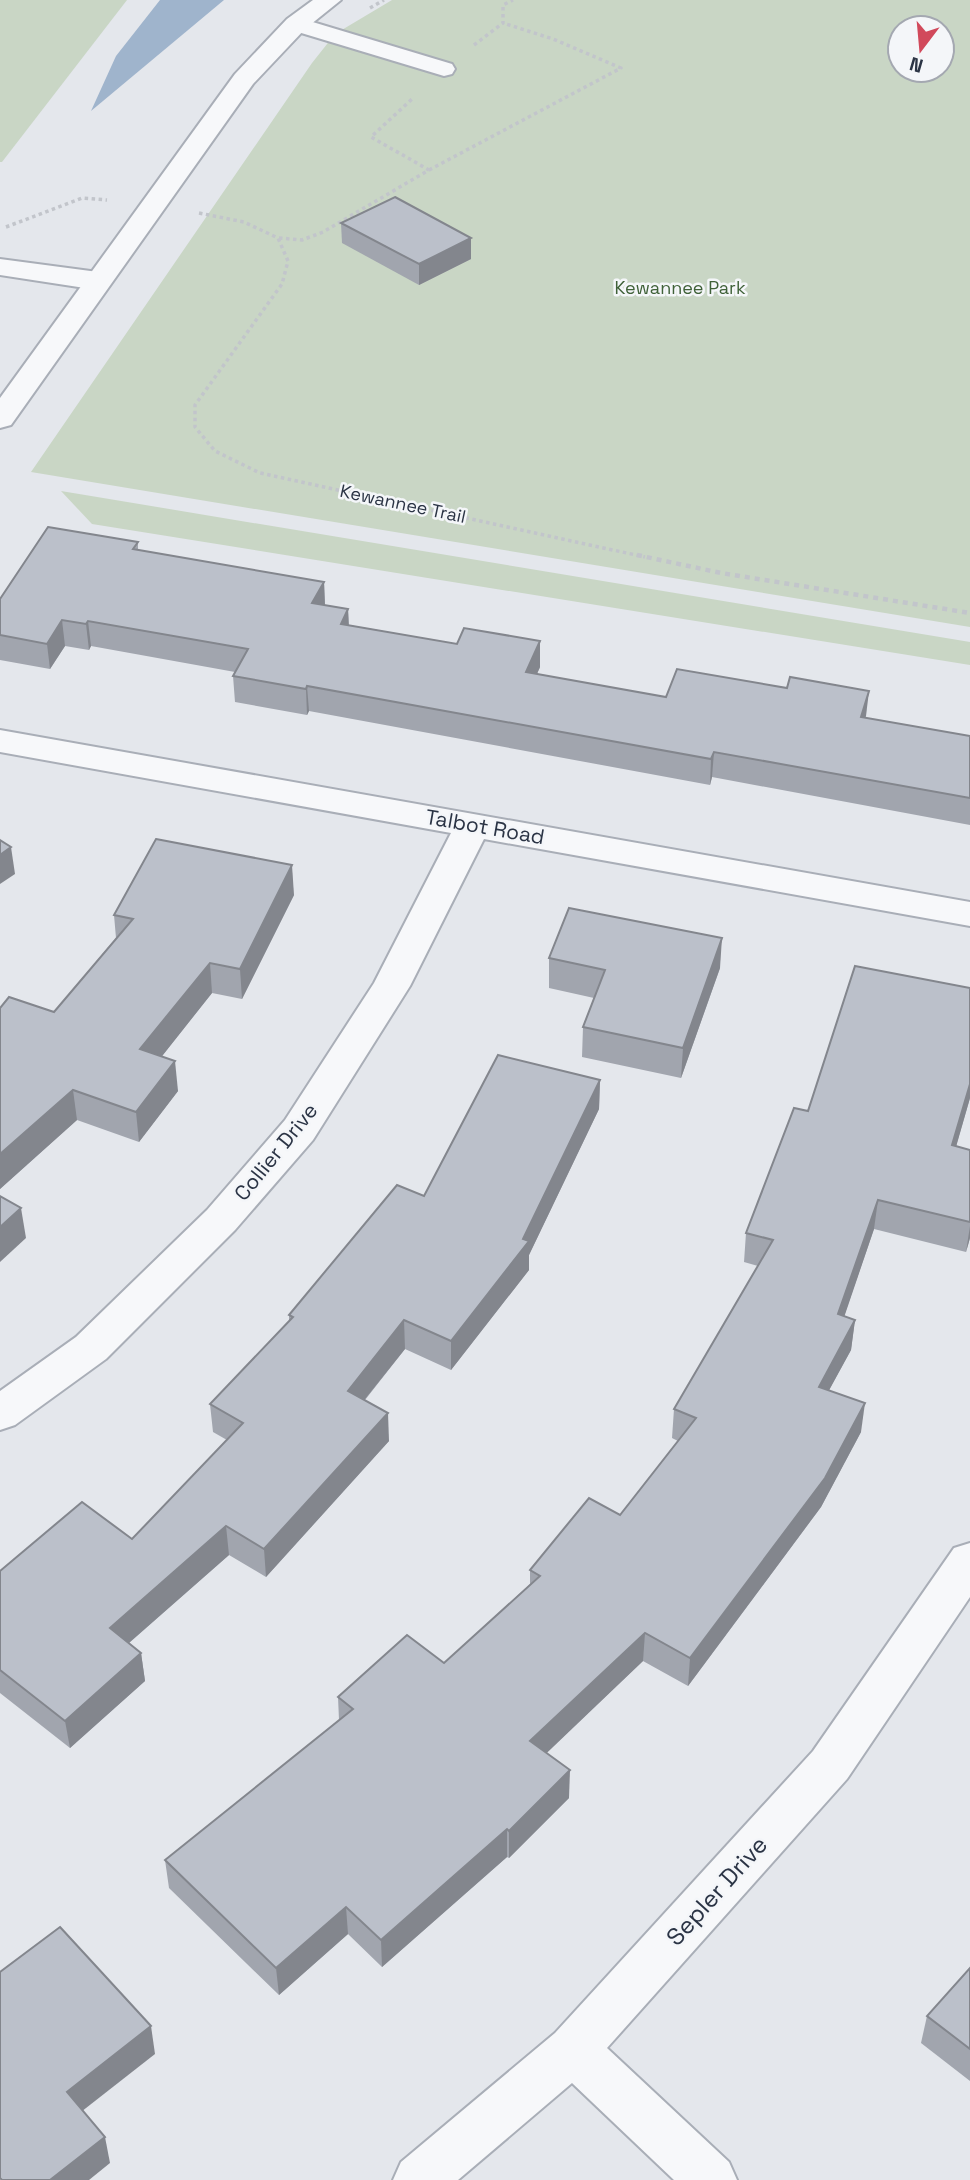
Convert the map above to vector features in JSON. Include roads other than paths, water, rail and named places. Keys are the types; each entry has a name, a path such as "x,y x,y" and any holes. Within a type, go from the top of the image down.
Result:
{"street":[{"path":"0,419 244,79 296,24 329,0"},
{"path":"0,267 97,281"},
{"name":"Talbot Road","path":"0,741 970,914"},
{"name":"Collier Drive","path":"0,1413 91,1348 221,1220 299,1129 391,986 473,825"},
{"name":"Sepler Drive","path":"419,2180 573,2050 830,1765 970,1562"},
{"path":"573,2050 711,2180"}],"lane":[{"path":"296,24 444,69"}],"water":[{"path":"160,0 224,0 91,111 116,56"}],"park label":[{"name":"Kewannee Park","path":"680,288"}]}
